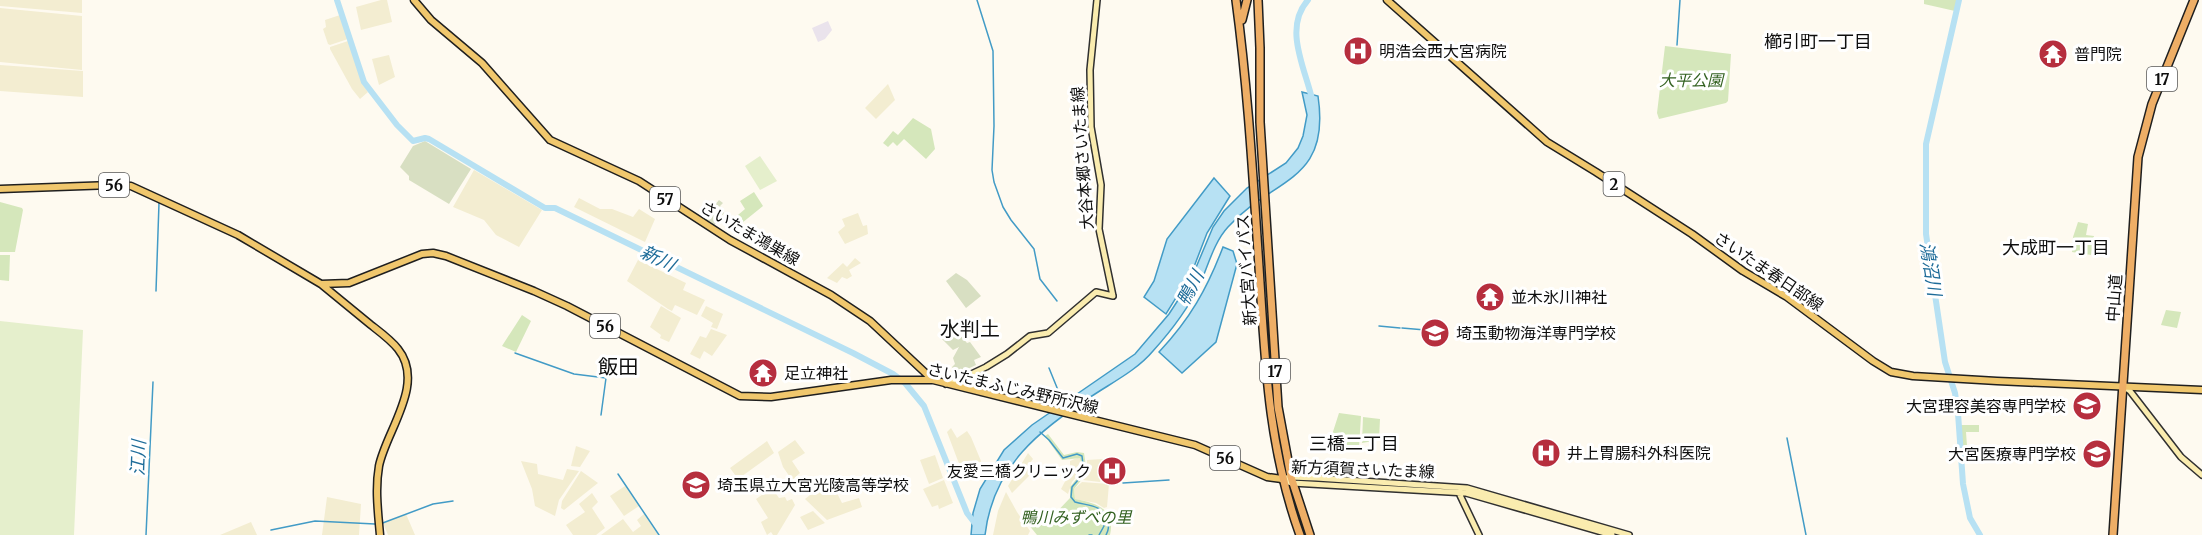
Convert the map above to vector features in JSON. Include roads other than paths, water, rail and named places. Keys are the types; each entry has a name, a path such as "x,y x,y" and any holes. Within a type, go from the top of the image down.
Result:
{"highway":[{"name":"新大宮バイパス","path":"1236,0 1248,94 1267,388 1282,480 1300,535"},
{"path":"1241,34 1243,12 1247,0"},
{"name":"新大宮バイパス","path":"1258,0 1264,204 1278,407 1292,480 1310,535"},
{"name":"中山道","path":"2113,535 2136,171 2140,146 2152,104 2194,0"}],"main road":[{"name":"さいたま鴻巣線","path":"414,0 431,20 482,63 550,140 639,181 730,240 834,296 870,321 933,380"},
{"name":"大谷本郷さいたま線","path":"945,384 986,367 1030,336 1048,333 1096,292 1113,296 1099,229 1101,185 1091,127 1090,70 1097,0"},
{"name":"さいたま春日部線","path":"1387,0 1558,150 1596,172 1692,234 1743,271 1787,297 1885,369 1901,375 2202,390"},
{"name":"56","path":"0,189 121,184 131,186 229,231 321,284"},
{"name":"さいたまふじみ野所沢線","path":"321,284 348,283 415,256 428,253 439,254 567,306 738,395 771,397 891,380 933,380 1195,445 1268,477 1282,480"},
{"path":"321,284 392,343 402,356 406,368 408,381 405,394 382,456 378,476 377,503 380,535"},
{"path":"2122,386 2130,391 2181,457 2202,475"},
{"name":"新方須賀さいたま線","path":"1282,480 1482,491 1629,535"},
{"path":"1457,489 1479,535"},
{"name":"新方須賀さいたま線","path":"1457,489 1612,535"}],"water":[{"path":"1302,92 1318,96 1320,125 1316,146 1307,162 1295,175 1245,211 1223,233 1190,302 1173,327 1147,357 1126,374 1056,421 1022,452 998,489 985,535 971,535 973,513 980,489 1004,450 1032,425 1135,354 1169,314 1182,294 1192,277 1213,227 1224,211 1247,188 1286,163 1298,148 1307,115"},
{"path":"1214,178 1230,196 1207,233 1192,272 1166,314 1144,297 1154,281 1167,239"},
{"path":"1223,247 1233,251 1237,264 1216,342 1182,373 1159,352 1180,328 1197,303"}],"waterway":[{"name":"新川","path":"337,0 364,82 397,125 413,141 429,139 545,208 555,208 853,353 905,383 924,406 967,513 977,526"},
{"path":"977,0 993,51 992,170 994,182 1003,207 1034,249 1040,279 1057,301"},
{"name":"鴨川","path":"1308,0 1301,11 1296,35 1312,99"},
{"path":"1677,45 1680,0"},
{"name":"鴻沼川","path":"1959,0 1926,144 1926,234 1945,362 1955,393 1958,413 1963,484 1970,518 1980,535"},
{"name":"江川","path":"156,291 159,203"},
{"path":"1379,326 1400,328"},
{"path":"1402,328 1437,331"},
{"path":"515,353 574,374 606,378 601,415"},
{"path":"1049,368 1065,402"},
{"name":"江川","path":"146,535 153,382"},
{"path":"1040,432 1063,458 1077,454 1082,456 1084,473 1072,487 1071,497 1075,502 1102,511 1108,525 1106,535"},
{"path":"1787,438 1806,535"},
{"path":"618,474 659,535"},
{"path":"1123,483 1169,480"},
{"path":"380,524 433,504 453,501"},
{"path":"1099,512 1104,526 1099,535"},
{"path":"271,530 315,521 375,524"}],"place":[{"name":"明浩会西大宮病院","path":"1358,51"},
{"name":"普門院","path":"2053,54"},
{"name":"並木氷川神社","path":"1490,297"},
{"name":"埼玉動物海洋専門学校","path":"1435,333"},
{"name":"足立神社","path":"763,373"},
{"name":"大宮理容美容専門学校","path":"2087,406"},
{"name":"井上胃腸科外科医院","path":"1546,453"},
{"name":"大宮医療専門学校","path":"2097,454"},
{"name":"友愛三橋クリニック","path":"1112,471"},
{"name":"埼玉県立大宮光陵高等学校","path":"696,485"}],"district":[{"name":"櫛引町一丁目","path":"1818,41"},
{"name":"大成町一丁目","path":"2056,247"},
{"name":"水判土","path":"970,328"},
{"name":"飯田","path":"618,366"},
{"name":"三橋二丁目","path":"1354,443"}],"park label":[{"name":"大平公園","path":"1691,80"},
{"name":"鴨川みずべの里","path":"1076,517"}]}
